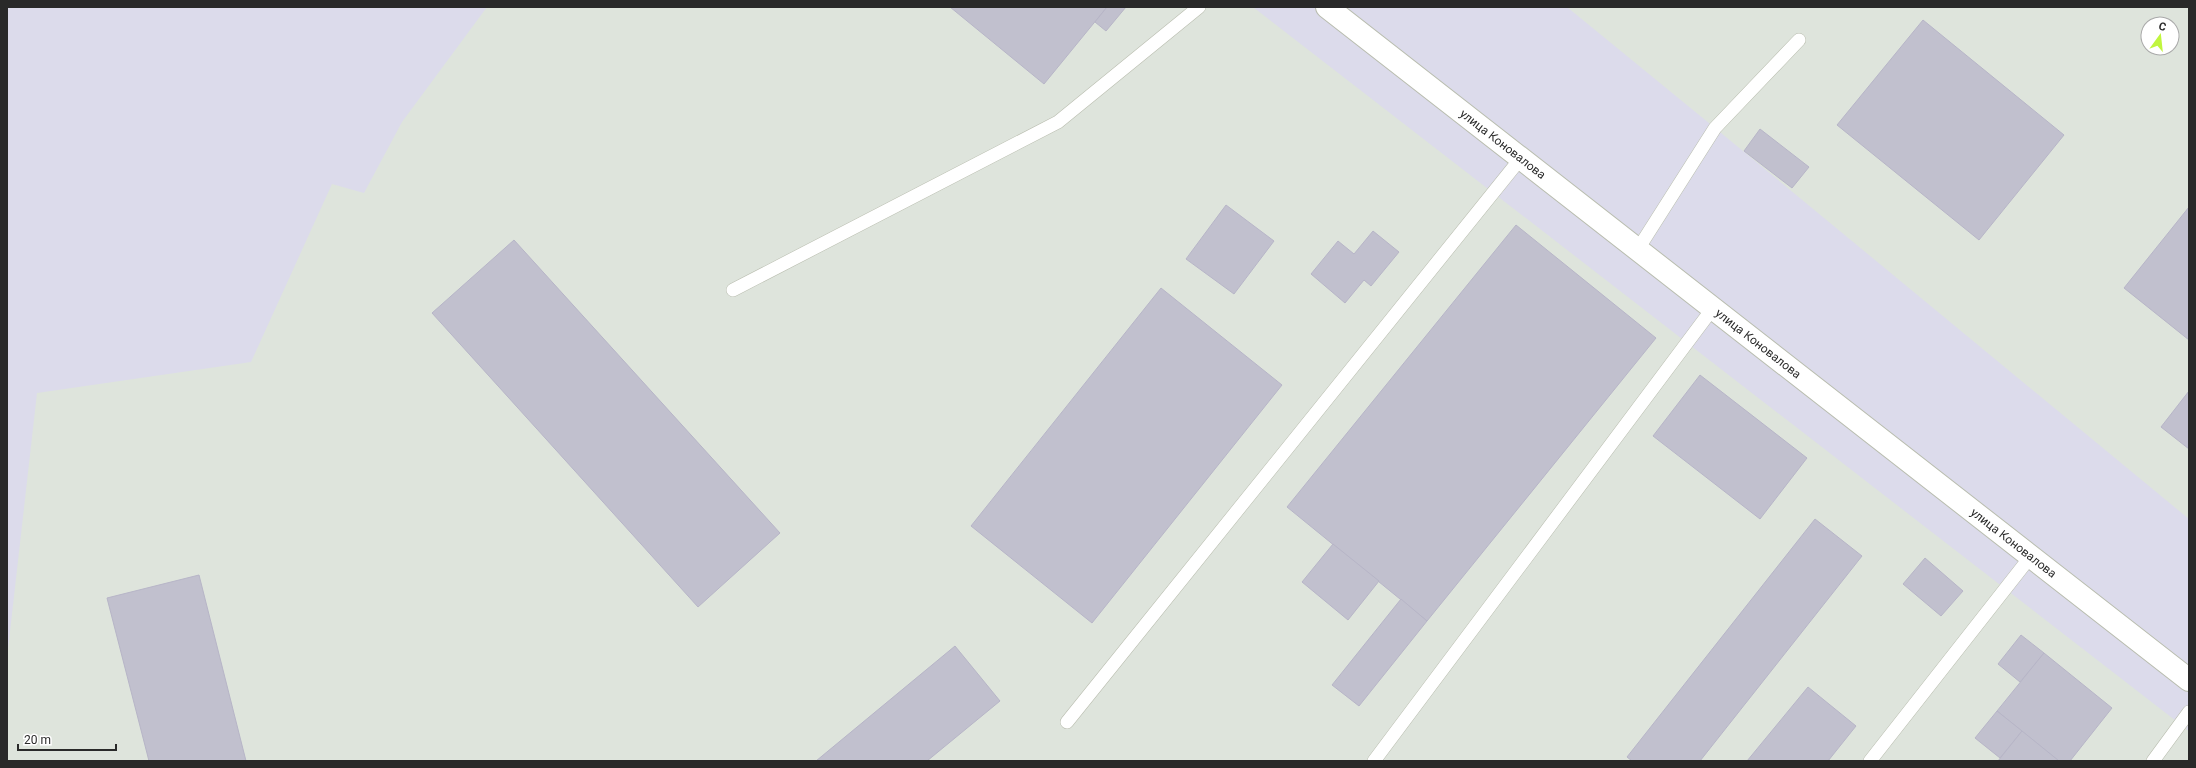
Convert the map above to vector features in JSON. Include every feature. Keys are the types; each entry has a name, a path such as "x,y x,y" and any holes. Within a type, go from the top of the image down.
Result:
{"street":[{"name":"улица Коновалова","path":"1327,7 2189,680"}],"lane":[{"path":"733,290 1058,122 1199,7"},
{"path":"1638,249 1715,128 1799,40"},
{"path":"1066,722 1521,158"},
{"path":"1374,761 1713,308"},
{"path":"1870,761 2031,556"},
{"path":"2153,761 2189,712"}],"shaded area":[{"path":"487,7 1253,7 2189,731 2189,761 7,761 7,658 37,393 251,362 332,184 364,193 402,122"},
{"path":"1567,7 2189,7 2189,519 1715,128"}],"building":[{"path":"950,7 1107,7 1044,84"},
{"path":"1107,7 1126,7 1106,31 1095,22"},
{"path":"1923,20 2064,135 1979,240 1837,125"},
{"path":"1760,129 1809,167 1792,188 1744,151"},
{"path":"1226,205 1274,241 1234,294 1186,259"},
{"path":"2189,207 2189,340 2124,288"},
{"path":"1516,225 1656,338 1427,621 1287,507"},
{"path":"1373,231 1399,252 1371,286 1364,280 1345,303 1311,274 1338,241 1354,254"},
{"path":"514,240 780,533 698,607 432,313"},
{"path":"1161,288 1282,385 1092,623 971,526"},
{"path":"1700,375 1807,458 1760,519 1653,436"},
{"path":"2189,391 2189,449 2161,427"},
{"path":"1815,519 1862,556 1700,761 1632,761 1627,757"},
{"path":"1333,544 1379,581 1348,620 1302,582"},
{"path":"1925,558 1963,591 1941,616 1903,584"},
{"path":"199,575 246,761 149,761 107,598"},
{"path":"1401,599 1427,621 1359,706 1332,685"},
{"path":"2021,635 2044,653 2020,682 1998,664"},
{"path":"955,646 1000,701 927,761 816,761"},
{"path":"2044,653 2112,708 2070,761 2059,761 1997,711"},
{"path":"1808,687 1856,726 1828,761 1747,761"},
{"path":"1997,711 2022,731 2000,758 1975,738"},
{"path":"2022,731 2059,761 1998,761"}]}
